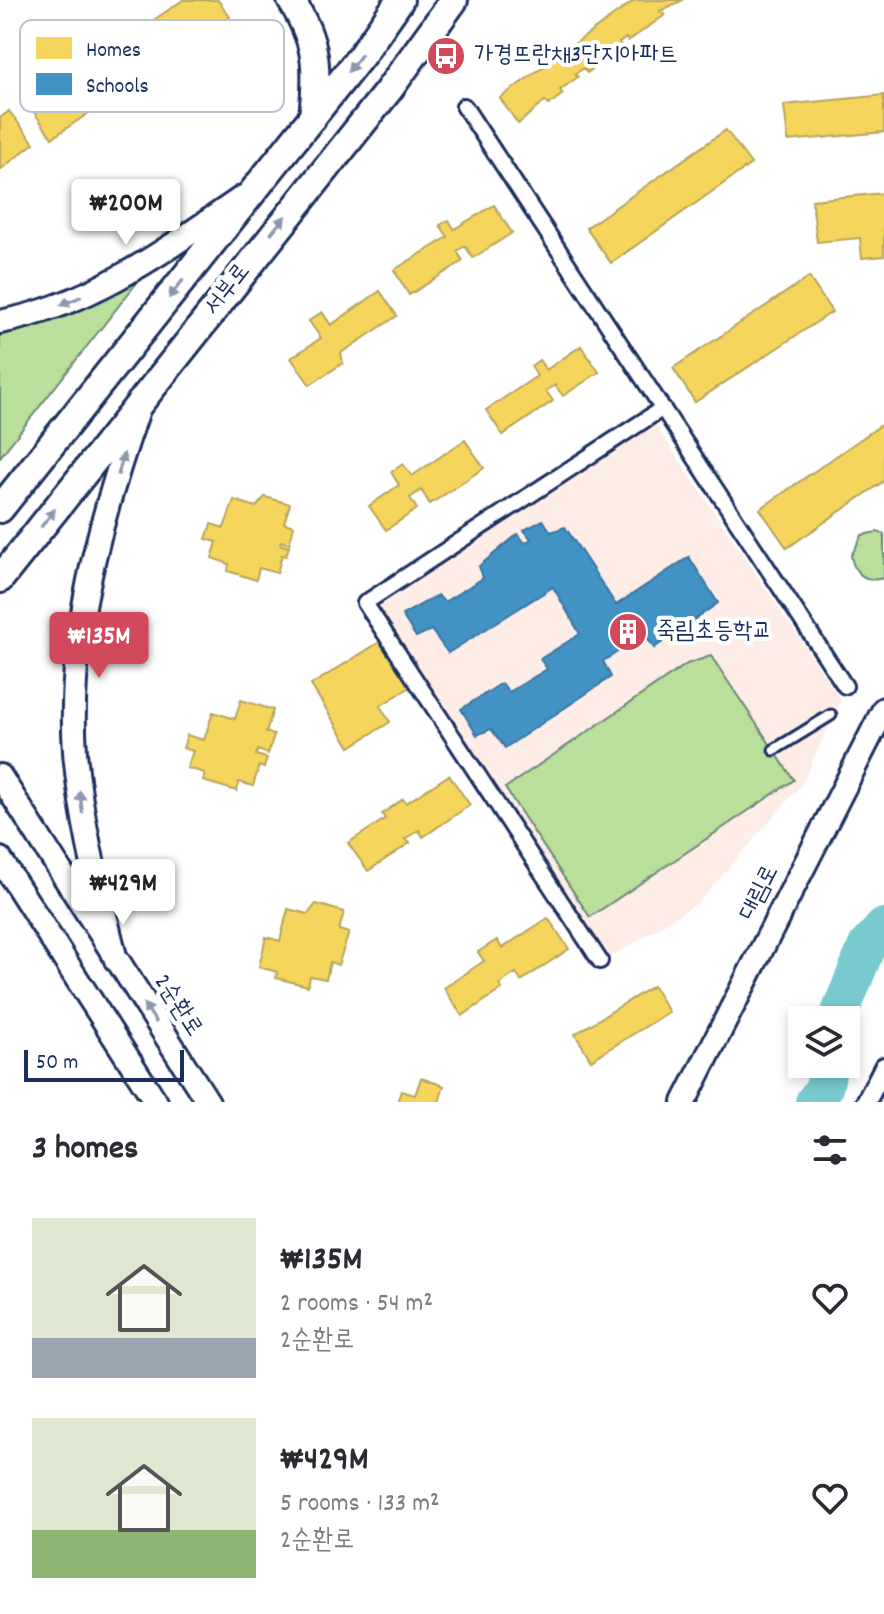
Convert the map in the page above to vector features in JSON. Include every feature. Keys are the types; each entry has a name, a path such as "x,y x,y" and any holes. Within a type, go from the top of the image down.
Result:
{"main road":[{"path":"291,0 305,22 317,61 313,117"},
{"name":"서부로","path":"0,509 313,117 400,0"},
{"name":"서부로","path":"0,579 388,91 454,0"}],"street":[{"path":"464,106 845,686"},
{"path":"0,322 52,308 106,285 169,249 257,187"},
{"path":"116,960 83,823 74,703 94,561 141,401"},
{"path":"600,961 365,603 663,408"},
{"name":"대림로","path":"684,1102 884,709"},
{"name":"2순환로","path":"0,776 208,1102"},
{"path":"0,859 156,1102"},
{"path":"866,1102 884,1067"}],"lane":[{"path":"774,750 831,715"}],"shaded area":[{"path":"655,424 841,700 802,784 699,902 604,962 371,607"}],"green space":[{"path":"146,271 0,457 0,327"},
{"path":"884,534 884,578 866,578 858,572 851,556 862,535"},
{"path":"711,656 794,780 590,917 505,788 687,664"}],"building: Homes":[{"path":"183,0 218,0 230,17 226,20 154,20"},
{"path":"635,0 683,0 660,11 665,15 628,41 626,38 619,43 622,47 587,73 584,68 575,74 578,77 560,90 563,94 548,105 545,101 518,124 500,98"},
{"path":"884,95 884,132 788,141 784,105"},
{"path":"9,111 34,143 0,170 0,118"},
{"path":"34,112 90,112 52,138"},
{"path":"726,130 751,164 611,263 586,228"},
{"path":"884,193 884,256 862,258 860,238 817,242 812,200"},
{"path":"494,205 512,233 473,258 465,246 457,251 463,261 409,295 394,270 448,237 440,225 449,220 454,229"},
{"path":"809,277 832,312 695,402 673,368"},
{"path":"380,291 397,316 341,353 343,363 310,385 291,358 321,338 309,321 322,312 331,325"},
{"path":"581,346 599,372 563,396 555,385 546,391 553,401 503,435 486,410 537,376 531,366 539,360 546,370"},
{"path":"884,423 884,481 787,548 760,509"},
{"path":"465,440 484,468 430,504 421,490 410,498 417,509 386,530 369,506 399,485 391,472 403,464 412,476"},
{"path":"265,497 290,504 284,523 294,526 289,544 281,541 280,544 289,547 286,556 282,555 277,573 259,568 256,580 228,571 229,564 212,558 217,542 206,539 211,524 224,528 234,500 256,507"},
{"path":"383,640 412,686 380,706 390,722 350,747 311,685"},
{"path":"241,700 273,710 266,732 274,735 268,754 258,750 256,755 267,758 264,768 259,766 253,786 239,782 237,791 203,781 205,773 187,768 193,751 183,748 187,735 204,740 213,712 235,719"},
{"path":"449,775 470,805 423,837 419,830 405,839 410,843 368,871 348,843 385,819 382,814 403,799 406,803"},
{"path":"316,904 344,912 339,930 349,933 338,965 330,962 326,979 310,976 308,986 276,978 277,972 259,967 266,937 280,941 288,909 308,914"},
{"path":"548,918 569,949 521,981 516,973 499,984 502,989 462,1016 444,988 484,961 478,952 497,940 502,948"},
{"path":"653,986 669,1012 591,1060 575,1034"},
{"path":"421,1078 444,1086 439,1102 397,1102 401,1091 415,1095"}],"building: Schools":[{"name":"죽림초등학교","path":"543,520 551,532 565,527 616,605 689,557 718,603 654,648 645,635 603,661 611,677 505,748 491,729 477,735 461,709 502,683 509,692 547,669 540,659 580,634 553,587 448,653 431,630 416,637 402,615 438,595 444,602 483,578 479,566 518,534 525,543 531,539 524,530"}],"waterway":[{"path":"843,1006 867,946 884,927"},
{"path":"814,1102 824,1088 826,1078"}],"place":[{"name":"가경뜨란채3단지아파트","path":"446,56"},
{"name":"죽림초등학교","path":"628,632"}]}
